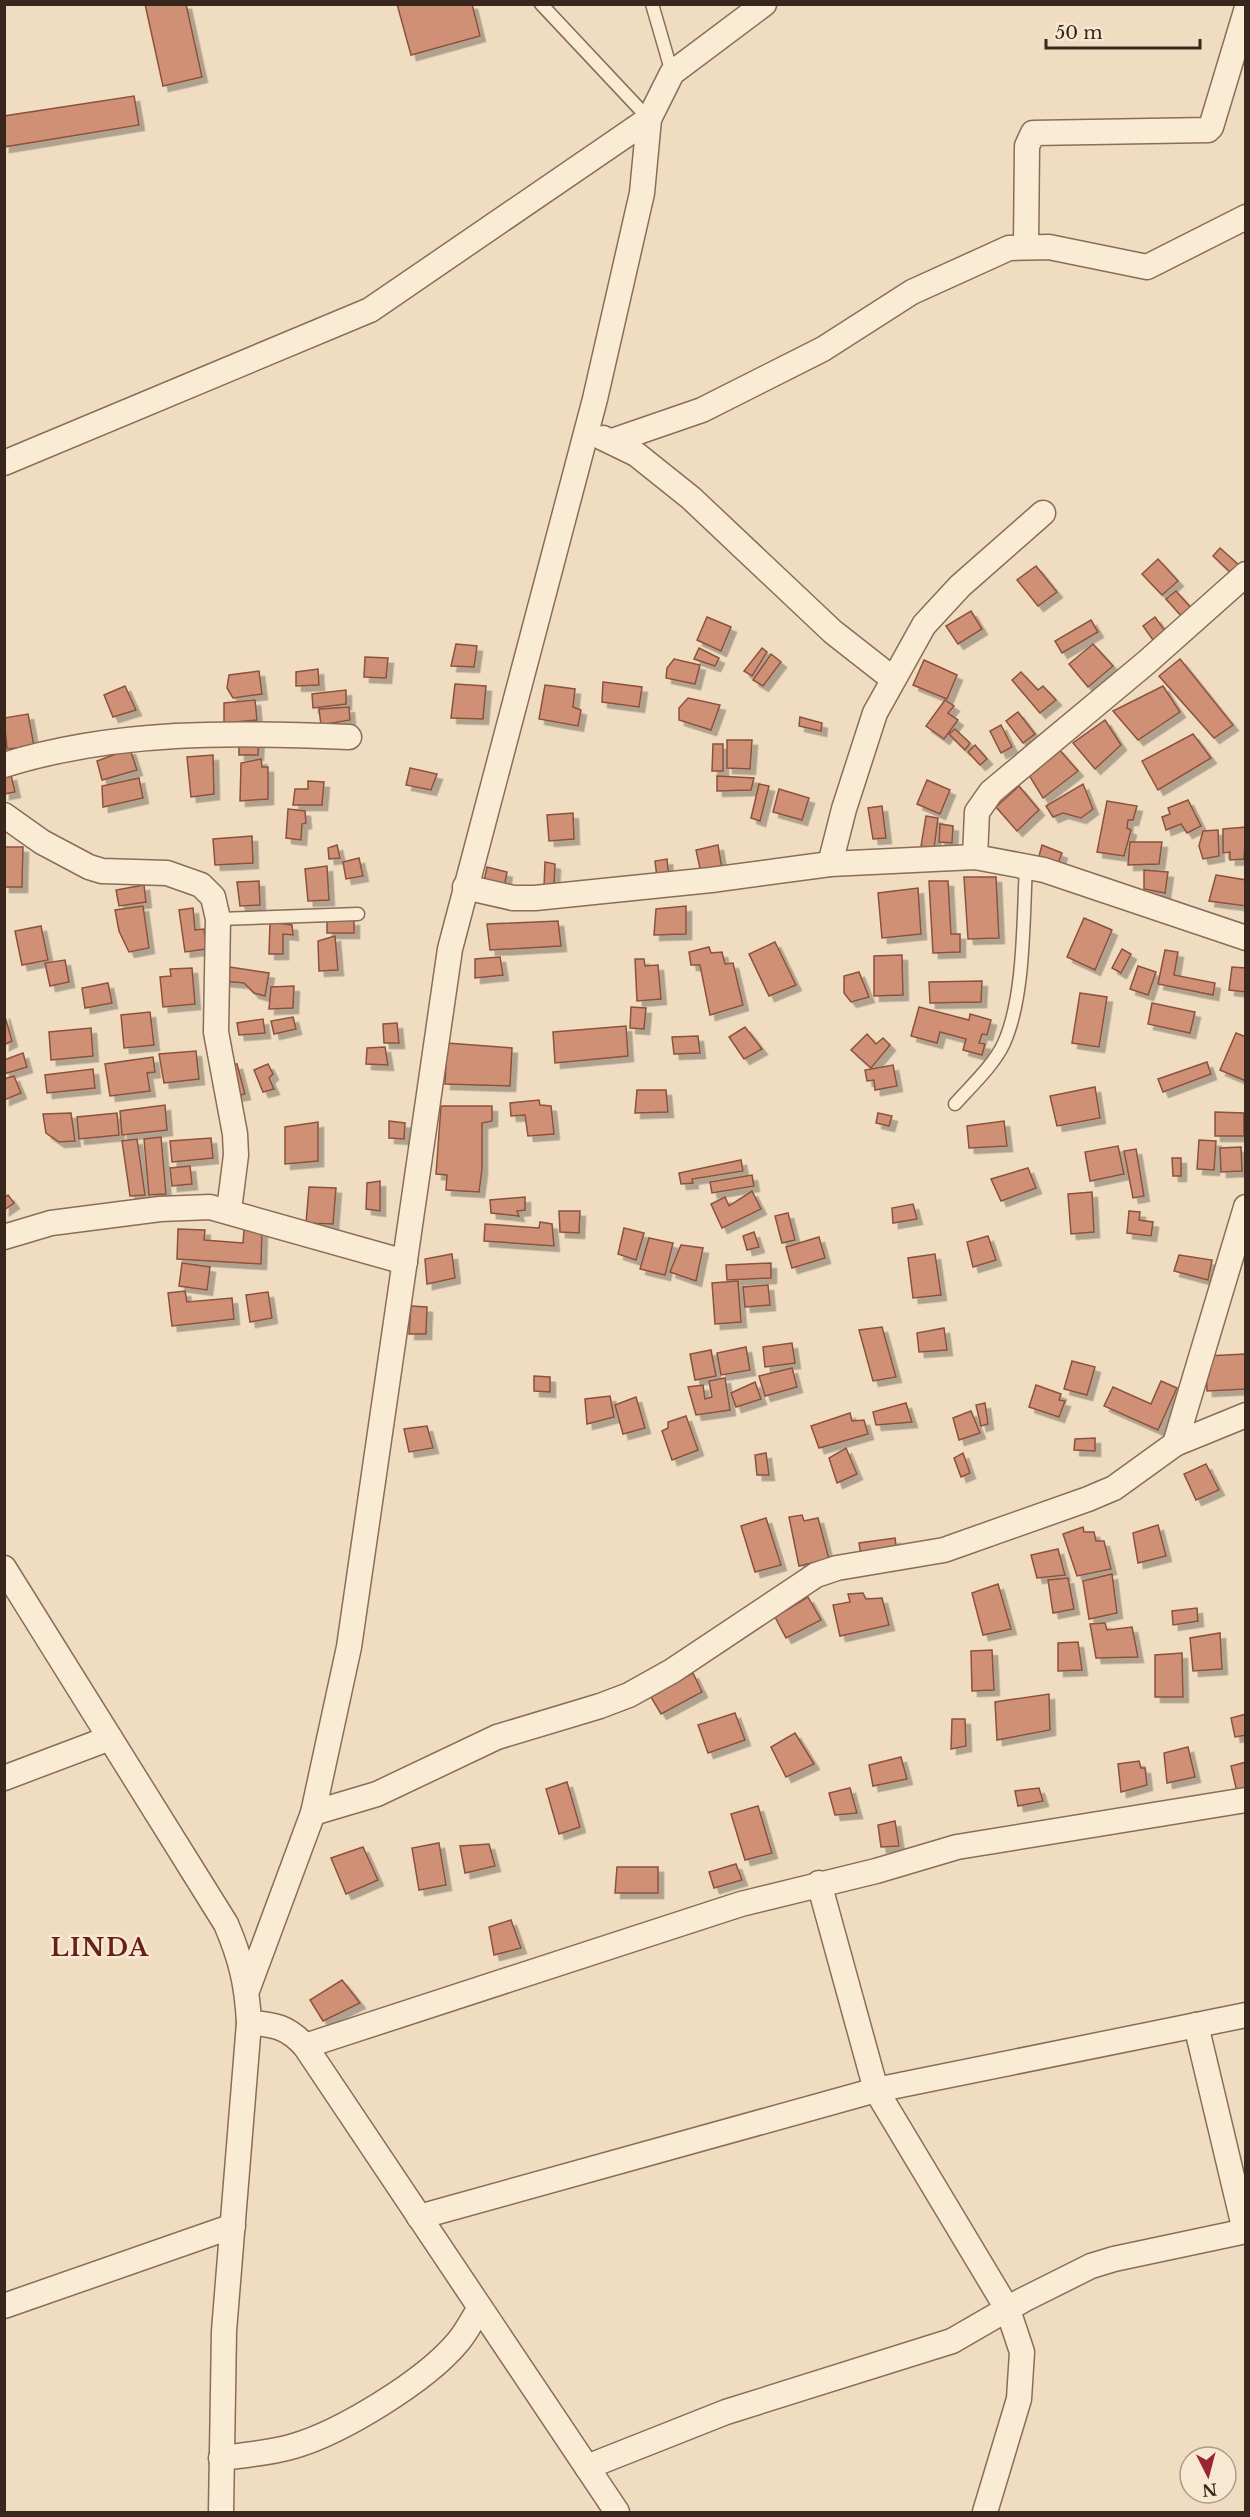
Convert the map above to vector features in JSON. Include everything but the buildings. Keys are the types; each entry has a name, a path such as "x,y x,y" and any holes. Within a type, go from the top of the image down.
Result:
{"street":[{"path":"248,1988 313,1813 349,1647 450,949 595,399 642,193 649,119 672,73 764,4"},
{"path":"1026,246 1027,146 1033,133 1208,130 1211,128 1245,11"},
{"path":"4,463 370,310 649,119"},
{"path":"612,441 702,410 823,349 912,292 1009,248 1049,247 1147,267 1245,217"},
{"path":"585,431 612,441 636,454 691,498 833,632 893,679"},
{"path":"830,864 859,758 875,713 893,679 931,617 960,586 1043,513"},
{"path":"975,857 977,812 991,792 1147,662 1245,574"},
{"path":"4,765 51,752 158,736 251,733 349,737"},
{"path":"4,815 42,842 89,867 102,871 167,873 201,885 213,897 218,919 216,1032 235,1134 236,1155 229,1210"},
{"path":"465,887 513,898 535,898 711,880 830,864 975,857 1026,866 1245,938"},
{"path":"4,1237 51,1223 160,1209 210,1207 229,1210 405,1262"},
{"path":"1175,1444 1245,1208"},
{"path":"313,1813 378,1794 497,1737 629,1695 672,1671 816,1575 837,1568 944,1550 1088,1499 1114,1488 1175,1444 1245,1414"},
{"path":"4,1568 226,1924 240,1956 248,1988 249,2023 224,2331 221,2512"},
{"path":"4,1778 110,1738"},
{"path":"305,2046 641,1935 819,1883 876,1871 957,1847 1245,1800"},
{"path":"819,1883 876,2090 1008,2310 1020,2342 1023,2363 1019,2399 985,2512"},
{"path":"419,2217 876,2090 1245,2015"},
{"path":"249,2023 276,2024 288,2030 305,2046 617,2512"},
{"path":"586,2467 726,2412 952,2341 1091,2266 1245,2231 1196,2025"},
{"path":"4,2306 233,2226"},
{"path":"221,2458 295,2446 360,2414 409,2385 439,2361 458,2343 480,2308"}],"lane":[{"path":"542,4 649,119"},
{"path":"652,4 672,73"},
{"path":"956,1104 997,1054 1008,1032 1019,972 1026,866"},
{"path":"218,919 358,914"}],"district":[{"name":"LINDA","path":"100,1948"}]}
